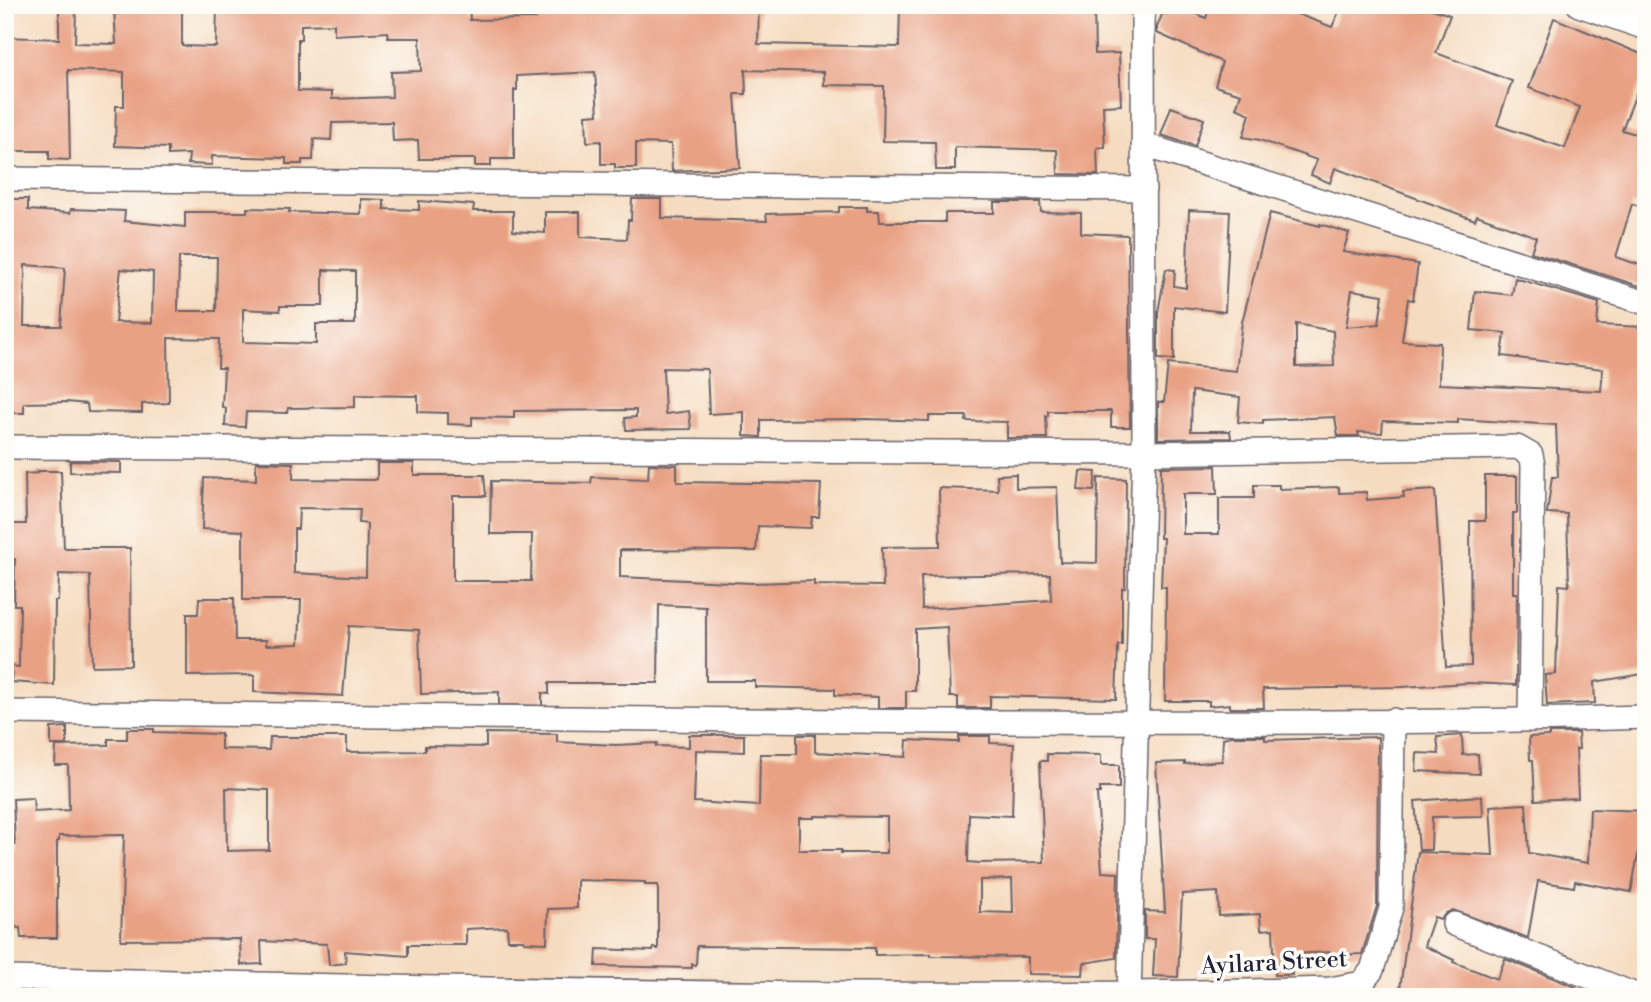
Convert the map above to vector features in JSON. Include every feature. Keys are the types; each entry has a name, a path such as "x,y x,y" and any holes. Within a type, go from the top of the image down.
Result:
{"street":[{"path":"5,978 631,994 1129,996 1144,453 1143,5"},
{"path":"1580,5 1646,28"},
{"path":"1144,145 1646,303"},
{"path":"5,179 1144,189"},
{"path":"5,447 1144,453 1517,447 1531,456 1533,465 1530,720"},
{"path":"5,712 428,720 1136,722 1646,717"},
{"name":"Ayilara Street","path":"1129,996 1330,989 1362,983 1372,970 1391,908 1393,720"},
{"path":"1454,924 1641,997"}],"building":[{"path":"114,5 182,5 182,46 216,47 217,5 469,5 470,20 535,19 535,12 613,9 613,5 759,5 758,44 899,47 900,5 1094,5 1095,54 1119,53 1121,105 1103,106 1105,147 1097,148 1098,175 1058,174 1057,150 955,147 955,170 936,170 935,142 883,141 884,86 824,85 824,72 745,70 746,94 735,94 740,168 672,171 671,144 636,143 636,168 615,168 615,164 601,164 601,141 587,142 586,115 598,114 595,72 517,76 517,90 514,90 514,159 491,159 491,166 475,166 475,159 419,159 418,140 393,141 392,122 332,123 331,140 314,139 313,160 302,160 302,164 286,164 286,158 212,156 212,165 188,164 189,154 168,155 168,148 115,146 116,106 124,106 124,72 68,70 70,160 49,159 49,151 5,151 5,37 59,39 59,8 76,9 75,43 116,44","holes":["334,24 334,35 388,32 388,38 420,38 421,71 391,72 392,97 332,99 332,92 298,91 298,39 301,39 301,25"]},
{"path":"1166,5 1177,5 1206,18 1210,5 1273,5 1332,27 1342,5 1434,5 1432,9 1450,15 1436,53 1512,81 1497,125 1565,148 1580,107 1529,88 1554,18 1646,56 1646,68 1622,130 1646,137 1646,208 1632,204 1616,257 1646,267 1646,288 1531,252 1536,237 1477,215 1475,220 1335,168 1330,183 1311,175 1317,160 1260,140 1243,137 1250,114 1236,108 1241,94 1215,86 1222,62 1157,33"},
{"path":"1171,107 1204,119 1195,146 1161,135"},
{"path":"5,199 28,199 28,210 70,213 71,209 125,211 124,221 185,227 185,212 247,212 247,208 361,214 361,199 384,200 384,209 419,210 419,201 474,205 473,211 513,211 513,231 545,233 545,212 580,212 580,237 627,239 632,199 662,199 662,218 767,221 766,214 839,212 839,207 867,207 867,211 879,211 880,222 945,222 945,213 994,213 994,202 1040,202 1041,212 1081,213 1081,233 1128,235 1130,427 1111,427 1111,411 1048,411 1047,438 1007,438 1007,422 966,421 967,416 929,416 929,421 761,420 761,437 744,436 744,412 709,414 707,369 663,368 665,414 689,411 691,429 626,430 625,418 636,417 636,410 514,411 514,418 472,417 472,425 448,424 448,413 418,412 418,396 355,395 355,407 288,408 287,413 246,412 245,427 225,426 226,408 222,407 224,368 218,368 219,339 168,338 169,403 142,404 142,413 88,412 87,404 67,402 24,403 24,413 5,413","holes":["179,257 217,257 216,311 178,311","25,265 65,268 61,326 24,326","121,269 153,272 152,323 115,322","323,270 355,271 355,324 316,324 316,344 243,342 243,309 280,311 280,306 323,306"]},
{"path":"1189,210 1230,212 1225,312 1174,306 1174,360 1158,359 1158,312 1166,269 1175,270 1174,286 1186,288"},
{"path":"1270,213 1349,233 1343,252 1418,264 1413,300 1408,299 1402,341 1440,343 1439,384 1601,391 1603,369 1502,356 1505,333 1471,330 1475,291 1512,295 1515,278 1599,303 1597,325 1646,327 1646,418 1643,418 1646,463 1646,647 1641,647 1643,674 1594,682 1595,703 1547,705 1545,675 1556,674 1559,585 1569,586 1567,514 1547,513 1552,477 1558,477 1556,425 1458,419 1458,423 1383,421 1382,433 1358,432 1359,436 1338,436 1335,417 1263,420 1263,424 1238,422 1240,397 1192,391 1191,431 1230,431 1231,438 1158,439 1158,402 1164,402 1168,364 1236,371 1242,322","holes":["1352,290 1383,295 1379,324 1346,327","1296,324 1333,331 1334,366 1296,367"]},
{"path":"70,461 121,462 121,473 70,472"},
{"path":"256,462 293,463 293,479 374,480 377,479 377,463 414,463 414,475 484,475 486,496 453,496 453,581 531,581 532,534 490,534 491,481 591,483 592,477 648,479 649,464 677,465 677,482 821,484 819,517 812,517 811,528 758,526 756,551 620,550 620,577 752,583 814,581 814,585 883,586 882,547 940,546 939,488 998,490 997,475 1016,474 1016,488 1057,487 1060,562 1097,563 1098,478 1126,479 1125,588 1122,588 1122,645 1118,645 1116,699 990,696 990,708 958,708 958,697 950,697 947,627 915,629 915,691 906,691 906,708 878,708 878,697 835,695 835,689 755,687 755,681 706,681 706,607 659,605 658,683 549,683 549,694 542,693 542,706 499,705 499,692 421,694 419,630 349,626 343,696 254,692 254,675 187,676 187,614 198,614 199,598 234,598 235,640 266,640 266,645 299,644 301,600 243,600 243,531 202,529 204,478 256,480","holes":["299,508 360,509 359,523 367,524 366,577 294,573 294,529 298,529","1050,574 1051,600 922,609 921,576"]},
{"path":"1216,466 1217,494 1183,494 1183,534 1219,534 1219,498 1254,498 1254,485 1279,485 1279,489 1339,487 1339,493 1366,492 1367,500 1404,497 1403,492 1435,490 1446,667 1471,666 1470,521 1485,521 1485,476 1517,476 1517,513 1513,513 1513,593 1517,593 1516,685 1469,683 1263,689 1264,708 1230,708 1230,704 1209,706 1209,701 1165,701 1166,587 1161,587 1161,467"},
{"path":"37,471 61,471 64,548 130,548 131,665 92,666 90,575 59,574 58,601 55,601 54,685 11,682 12,666 19,667 20,605 14,605 15,559 5,559 5,524 26,524 25,474 38,473"},
{"path":"1080,471 1096,472 1094,491 1078,490"},
{"path":"67,727 67,745 51,745 51,728"},
{"path":"127,729 221,734 221,749 269,750 270,737 347,737 347,752 425,751 425,746 486,747 486,733 557,734 557,742 616,745 657,743 656,746 689,747 689,735 744,735 744,752 696,750 694,802 759,806 760,754 797,754 797,735 815,735 815,752 906,757 907,740 959,742 959,736 990,736 990,743 1014,744 1012,816 969,814 968,862 980,863 1044,862 1040,761 1047,761 1047,754 1101,755 1101,765 1119,765 1119,788 1100,788 1100,793 1097,793 1102,872 1118,873 1116,958 1084,963 1083,975 1028,974 1028,957 875,955 875,948 697,946 696,965 692,964 692,968 596,966 597,949 658,949 658,885 645,885 645,882 577,880 577,908 548,909 547,943 508,940 507,927 466,929 466,945 408,945 408,956 345,951 346,963 329,965 327,944 261,941 262,964 241,965 240,939 121,940 124,835 59,836 57,938 21,938 20,928 5,926 5,845 15,845 13,799 33,798 34,812 69,810 68,765 55,765 56,746 108,745 108,739 127,739","holes":["226,788 269,790 269,850 227,851","887,817 887,853 799,850 799,818","1012,879 1013,913 980,912 980,880"]},
{"path":"1549,733 1578,733 1578,798 1535,800 1529,737 1549,736"},
{"path":"1462,735 1463,755 1478,754 1479,774 1416,771 1417,753 1439,754 1437,737"},
{"path":"1265,736 1265,740 1378,737 1377,906 1362,954 1291,954 1292,975 1275,975 1273,929 1261,930 1260,914 1219,916 1218,892 1182,894 1178,977 1153,976 1155,939 1145,939 1145,911 1165,912 1156,763 1222,761 1223,738"},
{"path":"1482,796 1483,816 1432,817 1431,850 1419,850 1415,801"},
{"path":"1526,804 1529,853 1588,863 1590,809 1646,811 1646,838 1643,838 1643,849 1639,849 1631,892 1575,881 1574,887 1538,881 1528,938 1453,910 1441,919 1434,917 1424,946 1454,960 1453,962 1497,979 1505,959 1576,987 1572,997 1399,997 1418,852 1493,855 1490,806"}]}
